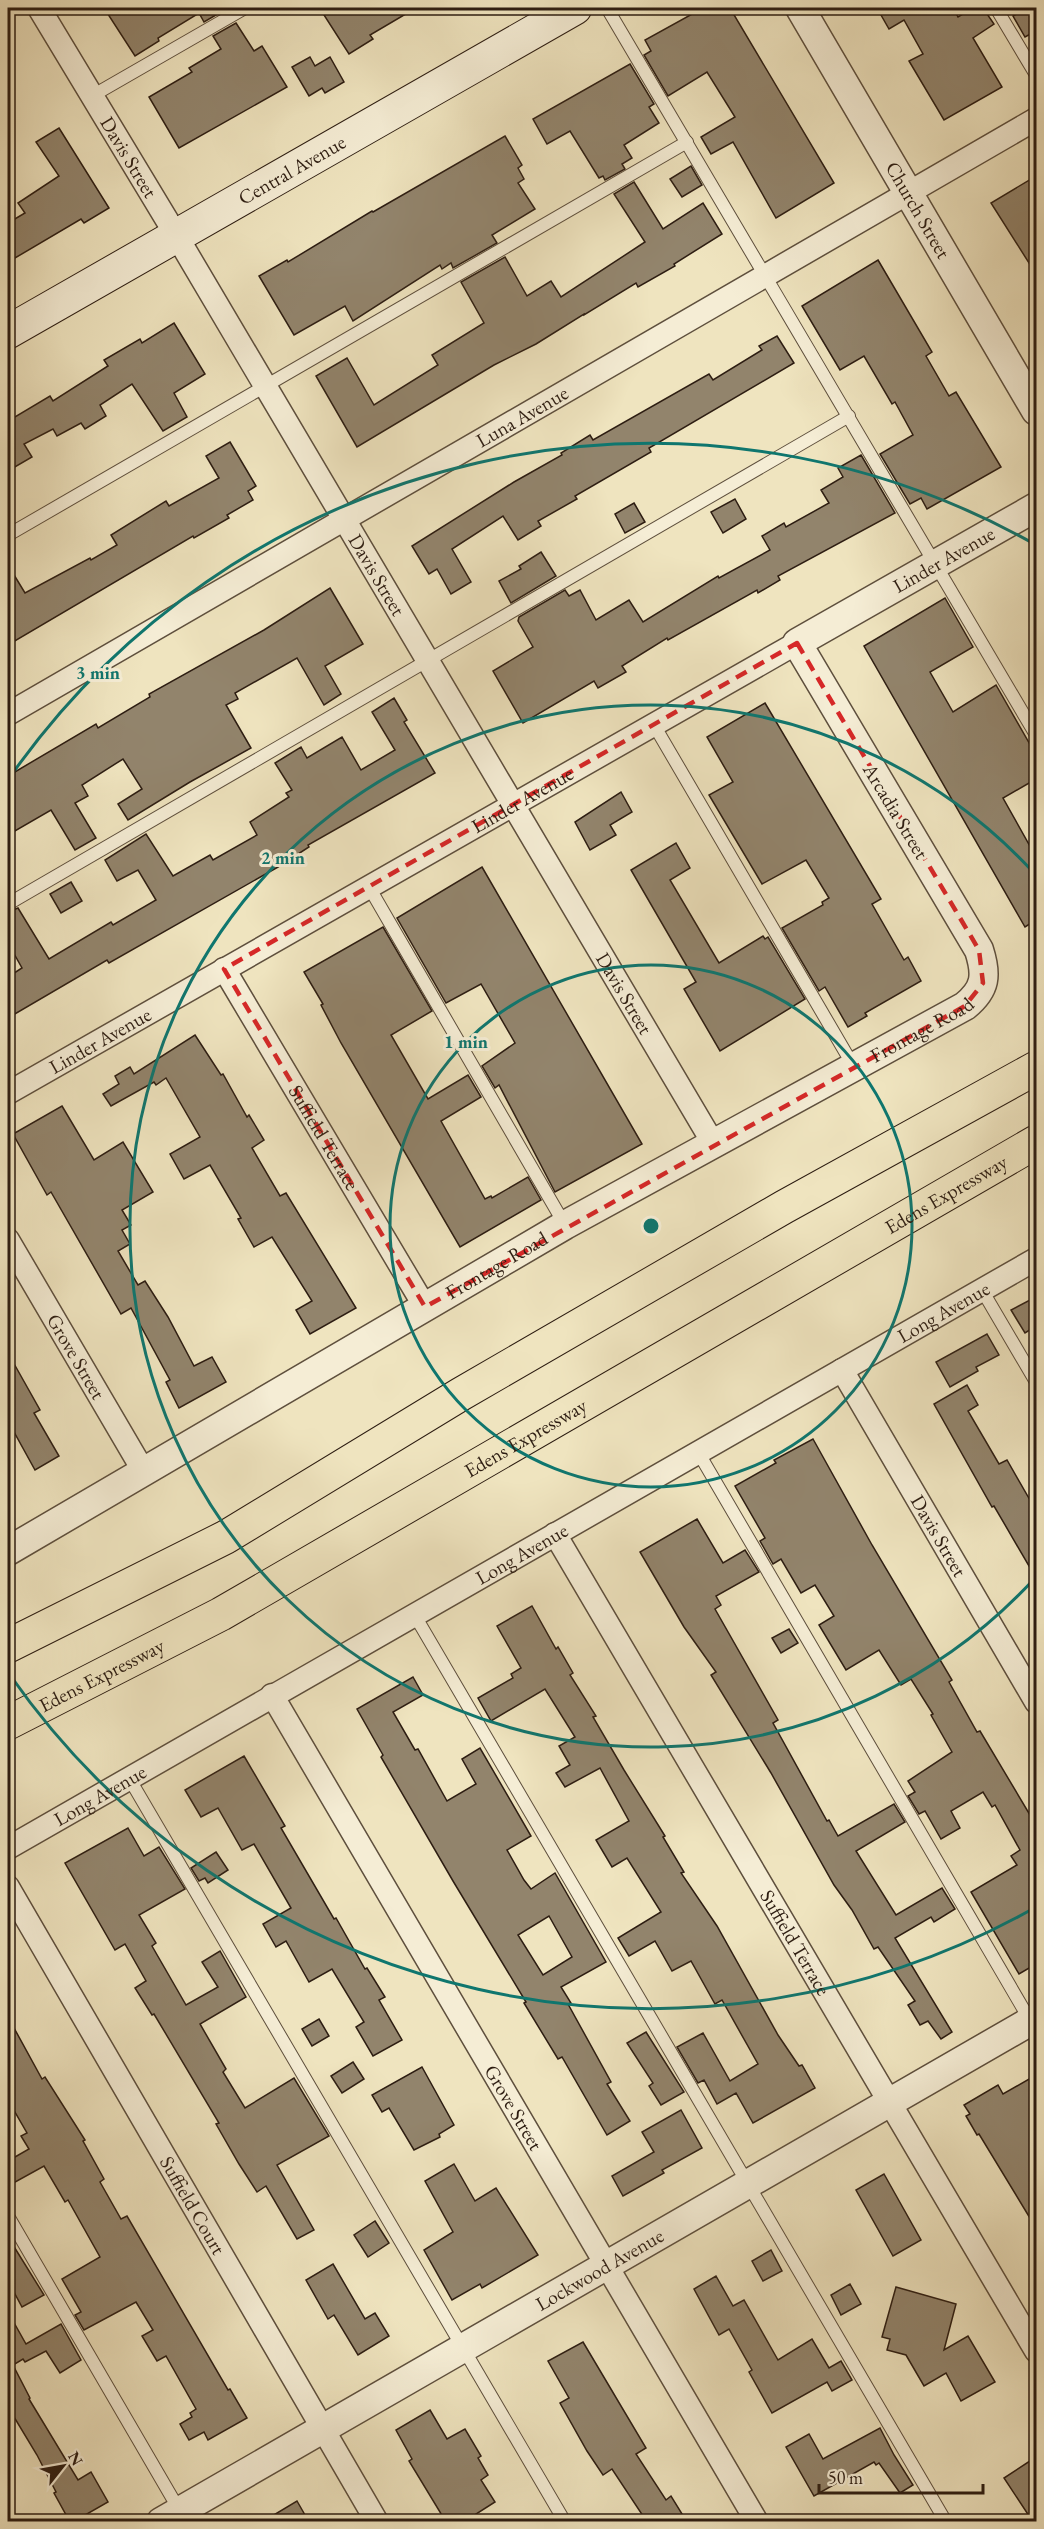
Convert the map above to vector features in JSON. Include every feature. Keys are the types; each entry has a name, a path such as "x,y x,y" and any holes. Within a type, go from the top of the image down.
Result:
{"highway":[{"path":"8,1646 226,1537 461,1394 733,1236 1036,1068"},
{"name":"Edens Expressway","path":"8,1723 221,1614 1036,1142"}],"main road":[{"name":"Central Avenue","path":"8,332 575,8"}],"street":[{"name":"Davis Street","path":"39,8 176,235 713,1143"},
{"name":"Church Street","path":"800,8 1036,411"},
{"name":"Luna Avenue","path":"8,714 1036,119"},
{"name":"Linder Avenue","path":"8,1093 1036,507"},
{"name":"Arcadia Street","path":"797,643 979,950 984,966 983,983"},
{"name":"Suffield Terrace","path":"224,969 425,1307"},
{"name":"Frontage Road","path":"8,1551 565,1225 964,1006 976,996 983,983"},
{"name":"Grove Street","path":"8,1240 144,1472"},
{"name":"Long Avenue","path":"8,1848 1036,1259"},
{"name":"Davis Street","path":"842,1370 1036,1702"},
{"name":"Suffield Terrace","path":"555,1534 1036,2351"},
{"name":"Grove Street","path":"272,1695 757,2522"},
{"name":"Suffield Court","path":"8,1887 378,2522"},
{"name":"Lockwood Avenue","path":"176,2518 323,2428 891,2102 1035,2023"}],"lane":[{"path":"92,96 245,8"},
{"path":"607,8 1036,735"},
{"path":"996,8 1036,75"},
{"path":"8,535 687,142"},
{"path":"8,904 429,662 849,416"},
{"path":"654,725 854,1067"},
{"path":"369,887 565,1225"},
{"path":"982,1290 1036,1382"},
{"path":"698,1452 1035,2023"},
{"path":"414,1614 946,2522"},
{"path":"129,1778 565,2522"},
{"path":"8,2216 176,2518"}],"highlighted area":[{"path":"797,643 979,950 983,983 965,1006 425,1307 224,969"}],"building":[{"path":"104,8 228,8 204,22 199,13 158,38 159,41 135,56"},
{"path":"335,8 416,8 370,35 373,39 349,54 324,15"},
{"path":"703,8 730,8 834,183 776,218 733,142 711,154 701,137 735,117 707,72 668,96 644,55 651,51 645,40"},
{"path":"877,8 953,8 958,17 973,8 983,8 994,24 973,38 1002,87 944,120 909,61 923,54 904,20 889,29"},
{"path":"1027,8 1036,8 1036,31 1025,37 1013,16"},
{"path":"236,23 254,51 262,46 287,87 179,148 149,97 192,72 189,68 221,49 213,36"},
{"path":"310,57 315,66 330,57 344,82 325,93 322,88 309,96 292,67"},
{"path":"630,64 654,104 649,107 659,123 624,145 632,158 622,164 625,169 605,180 603,176 599,178 570,131 547,144 533,119"},
{"path":"59,128 109,208 84,223 81,219 15,258 8,247 8,223 25,213 18,203 59,176 36,142"},
{"path":"505,136 522,165 518,168 524,179 518,183 535,209 492,235 497,243 453,268 451,263 442,269 440,265 353,321 345,306 294,335 259,276 287,260 288,262 372,211"},
{"path":"691,166 702,185 682,197 670,179"},
{"path":"1036,176 1036,274 991,203"},
{"path":"634,182 663,229 703,203 722,234 674,264 675,266 638,287 636,283 536,344 494,365 357,447 316,376 347,358 374,405 438,365 432,355 484,323 461,282 505,257 527,296 551,281 561,297 645,242 614,194"},
{"path":"878,260 932,352 926,356 949,396 956,392 1001,467 927,509 921,498 910,504 880,454 913,435 895,402 892,404 864,356 840,370 802,306"},
{"path":"174,323 205,374 174,393 187,417 163,431 132,384 100,405 106,416 85,429 81,423 57,436 53,429 24,444 32,457 8,471 8,416 10,420 50,396 53,401 108,366 104,360 140,339 142,343"},
{"path":"777,336 794,363 649,448 651,452 575,496 577,499 538,521 541,526 518,540 503,516 452,549 471,582 451,594 437,569 429,574 412,546 514,482 562,455 561,453 590,435 593,440 709,374 713,380 762,350 759,346"},
{"path":"230,442 256,486 248,491 253,500 227,515 229,518 194,538 193,536 8,645 8,565 25,593 90,558 91,560 117,545 111,535 166,501 169,506 219,478 206,456"},
{"path":"861,455 895,513 778,576 780,580 758,593 757,590 668,640 667,638 622,666 626,672 598,688 594,681 523,723 493,671 533,647 518,621 519,617 565,590 569,596 580,590 596,620 629,600 643,622 718,576 719,578 770,550 762,536 784,523 786,527 829,503 821,490 843,477 838,468"},
{"path":"735,499 746,519 723,533 711,512"},
{"path":"634,503 645,522 625,533 615,514"},
{"path":"541,552 556,576 511,603 499,581 521,569 519,566"},
{"path":"330,588 363,644 325,666 341,694 324,705 297,658 235,693 238,699 226,705 251,748 128,820 118,804 142,789 123,759 82,785 88,796 75,803 96,838 75,850 51,810 8,835 8,776 96,724 98,728 150,697 149,694 264,630"},
{"path":"945,598 973,647 930,672 953,712 996,685 1036,755 1036,779 1003,798 1036,857 1036,920 1025,927 864,646"},
{"path":"394,698 407,720 404,722 435,773 308,845 309,847 278,867 109,963 107,960 8,1018 8,977 22,968 8,943 8,912 18,908 49,959 111,922 113,925 156,900 138,870 117,881 105,860 146,834 173,876 210,855 213,860 257,835 250,822 289,797 286,793 292,790 275,763 301,747 307,758 342,737 361,770 395,750 372,712"},
{"path":"765,703 881,899 872,904 904,960 908,957 921,981 865,1013 867,1016 848,1027 825,987 819,991 782,928 823,905 822,902 829,898 806,860 762,884 709,795 733,782 707,737"},
{"path":"621,792 632,812 610,825 616,835 590,850 575,822"},
{"path":"676,843 690,868 670,880 719,963 763,936 765,939 768,937 805,999 720,1051 684,989 696,982 631,870"},
{"path":"482,867 642,1144 555,1192 499,1085 495,1088 482,1066 515,1043 481,984 446,1003 397,918"},
{"path":"71,882 82,901 61,913 50,894"},
{"path":"383,927 432,1011 391,1035 428,1099 468,1075 481,1097 441,1121 485,1199 491,1196 492,1198 528,1177 541,1200 460,1247 341,1043 321,1005 323,1004 304,972"},
{"path":"195,1035 221,1075 223,1074 247,1117 249,1115 264,1140 252,1148 280,1196 286,1193 356,1308 310,1334 296,1310 312,1301 272,1237 254,1247 238,1219 241,1218 210,1165 184,1179 170,1154 200,1137 166,1078 156,1085 154,1082 111,1106 103,1094 119,1084 115,1076 130,1067 134,1074"},
{"path":"62,1106 94,1160 123,1142 153,1192 122,1210 131,1225 122,1230 130,1244 118,1251 138,1285 145,1281 168,1317 194,1366 212,1357 226,1382 179,1408 166,1382 170,1380 131,1308 121,1314 51,1192 47,1195 13,1134"},
{"path":"1030,1300 1036,1312 1036,1326 1025,1333 1011,1310"},
{"path":"987,1334 999,1355 976,1367 978,1371 950,1387 936,1362"},
{"path":"8,1353 40,1410 34,1413 59,1456 35,1470 8,1421"},
{"path":"967,1385 978,1405 968,1411 999,1464 1007,1460 1030,1500 1036,1496 1036,1578 994,1506 992,1507 934,1404"},
{"path":"813,1439 872,1545 952,1680 949,1682 977,1732 980,1731 1036,1825 1036,1964 1019,1974 971,1892 1017,1865 1011,1856 1020,1850 995,1805 992,1807 983,1792 951,1811 960,1828 941,1839 925,1811 919,1814 908,1796 915,1792 908,1781 952,1752 931,1715 933,1714 911,1679 901,1685 879,1650 846,1670 819,1625 834,1616 815,1585 801,1593 781,1559 773,1564 760,1541 765,1538 735,1486 776,1463 774,1460"},
{"path":"697,1519 723,1563 745,1550 759,1572 716,1596 721,1605 715,1609 778,1720 773,1723 827,1821 829,1820 838,1836 894,1804 905,1822 856,1851 896,1915 942,1888 955,1909 934,1922 931,1917 895,1938 952,2032 941,2039 928,2021 920,2025 908,2005 915,2001 878,1947 874,1949 852,1910 834,1885 771,1773 711,1675 716,1672 684,1627 640,1552"},
{"path":"532,1606 556,1649 558,1647 573,1673 570,1675 596,1716 593,1717 665,1836 663,1837 684,1872 681,1873 717,1926 778,2035 799,2066 802,2065 815,2088 753,2123 736,2093 717,2104 704,2080 698,2083 677,2047 703,2033 730,2081 758,2064 722,2000 715,2004 691,1961 672,1971 655,1941 629,1956 618,1938 661,1912 627,1858 612,1867 596,1840 629,1821 600,1768 565,1787 556,1773 570,1765 559,1746 575,1737 545,1689 491,1721 478,1698 513,1678 511,1674 521,1668 497,1626"},
{"path":"789,1629 798,1643 781,1653 772,1638"},
{"path":"413,1677 423,1695 393,1712 415,1750 418,1749 447,1801 476,1784 462,1759 480,1748 531,1836 507,1850 524,1880 531,1889 555,1873 606,1962 561,1987 611,2082 607,2084 630,2121 607,2135 562,2057 558,2059 524,2003 526,2002 381,1757 383,1755 357,1709","holes":["549,1916 572,1957 543,1975 518,1935"]},
{"path":"244,1756 285,1826 281,1828 334,1919 336,1918 365,1969 367,1968 385,1997 379,2000 402,2040 373,2056 356,2027 364,2022 332,1969 309,1982 286,1941 276,1947 263,1924 291,1908 254,1844 242,1850 218,1808 201,1817 185,1790"},
{"path":"128,1828 144,1856 159,1847 185,1889 139,1915 156,1943 152,1946 186,2005 218,1987 202,1962 220,1951 246,1997 200,2024 226,2069 223,2072 245,2108 294,2078 329,2136 277,2165 314,2230 297,2239 266,2186 257,2192 239,2164 216,2124 219,2123 154,2014 152,2015 135,1988 146,1981 125,1944 115,1950 65,1863"},
{"path":"216,1852 228,1870 208,1883 205,1878 199,1881 191,1868"},
{"path":"8,2017 42,2079 45,2077 85,2140 83,2141 104,2179 100,2182 121,2219 127,2216 228,2390 230,2389 247,2418 208,2440 204,2432 189,2440 180,2424 192,2417 190,2413 196,2409 166,2356 157,2361 142,2336 153,2330 136,2302 84,2330 75,2315 81,2312 62,2279 100,2257 68,2200 65,2202 44,2166 8,2186 8,2161 29,2149 21,2136 27,2133 8,2100"},
{"path":"319,2019 329,2036 312,2046 302,2029"},
{"path":"646,2032 684,2092 661,2105 649,2086 653,2083 627,2043"},
{"path":"353,2062 364,2079 342,2093 331,2076"},
{"path":"422,2067 454,2125 439,2134 440,2137 414,2150 389,2108 382,2112 372,2095"},
{"path":"1036,2075 1036,2228 979,2134 977,2135 966,2116 970,2114 964,2105 998,2085 1003,2094"},
{"path":"681,2110 702,2148 662,2170 664,2173 623,2196 612,2176 654,2152 642,2132"},
{"path":"454,2164 475,2201 496,2188 538,2255 482,2288 480,2284 452,2300 424,2250 453,2232 425,2181"},
{"path":"884,2174 921,2240 893,2256 856,2190"},
{"path":"375,2221 389,2243 368,2257 354,2235"},
{"path":"8,2237 44,2295 22,2307 8,2281"},
{"path":"771,2250 782,2271 763,2281 752,2261"},
{"path":"333,2264 365,2319 375,2313 389,2336 358,2355 334,2315 328,2319 306,2280"},
{"path":"716,2276 733,2306 744,2300 778,2360 812,2339 829,2368 841,2361 852,2380 832,2391 827,2382 772,2413 729,2329 719,2335 694,2289"},
{"path":"850,2284 861,2304 841,2315 831,2295"},
{"path":"896,2287 956,2304 944,2350 968,2336 995,2382 961,2401 946,2373 924,2386 906,2355 887,2350 890,2339 882,2337"},
{"path":"8,2312 26,2344 61,2324 81,2360 60,2373 46,2351 25,2362 23,2359 13,2365 29,2399 78,2480 91,2472 108,2502 73,2522 70,2522 37,2455 8,2407"},
{"path":"583,2342 646,2448 636,2454 666,2500 671,2496 687,2522 647,2522 612,2469 603,2475 587,2451 560,2403 569,2398 548,2361"},
{"path":"430,2410 447,2439 465,2429 481,2456 478,2458 488,2475 481,2480 495,2502 476,2514 480,2522 446,2522 409,2461 412,2459 396,2430"},
{"path":"880,2428 913,2485 900,2493 879,2463 876,2465 874,2462 814,2496 786,2447 809,2434 823,2459"},
{"path":"1036,2457 1036,2522 1033,2522 1004,2478"},
{"path":"297,2501 309,2522 262,2522"}]}
